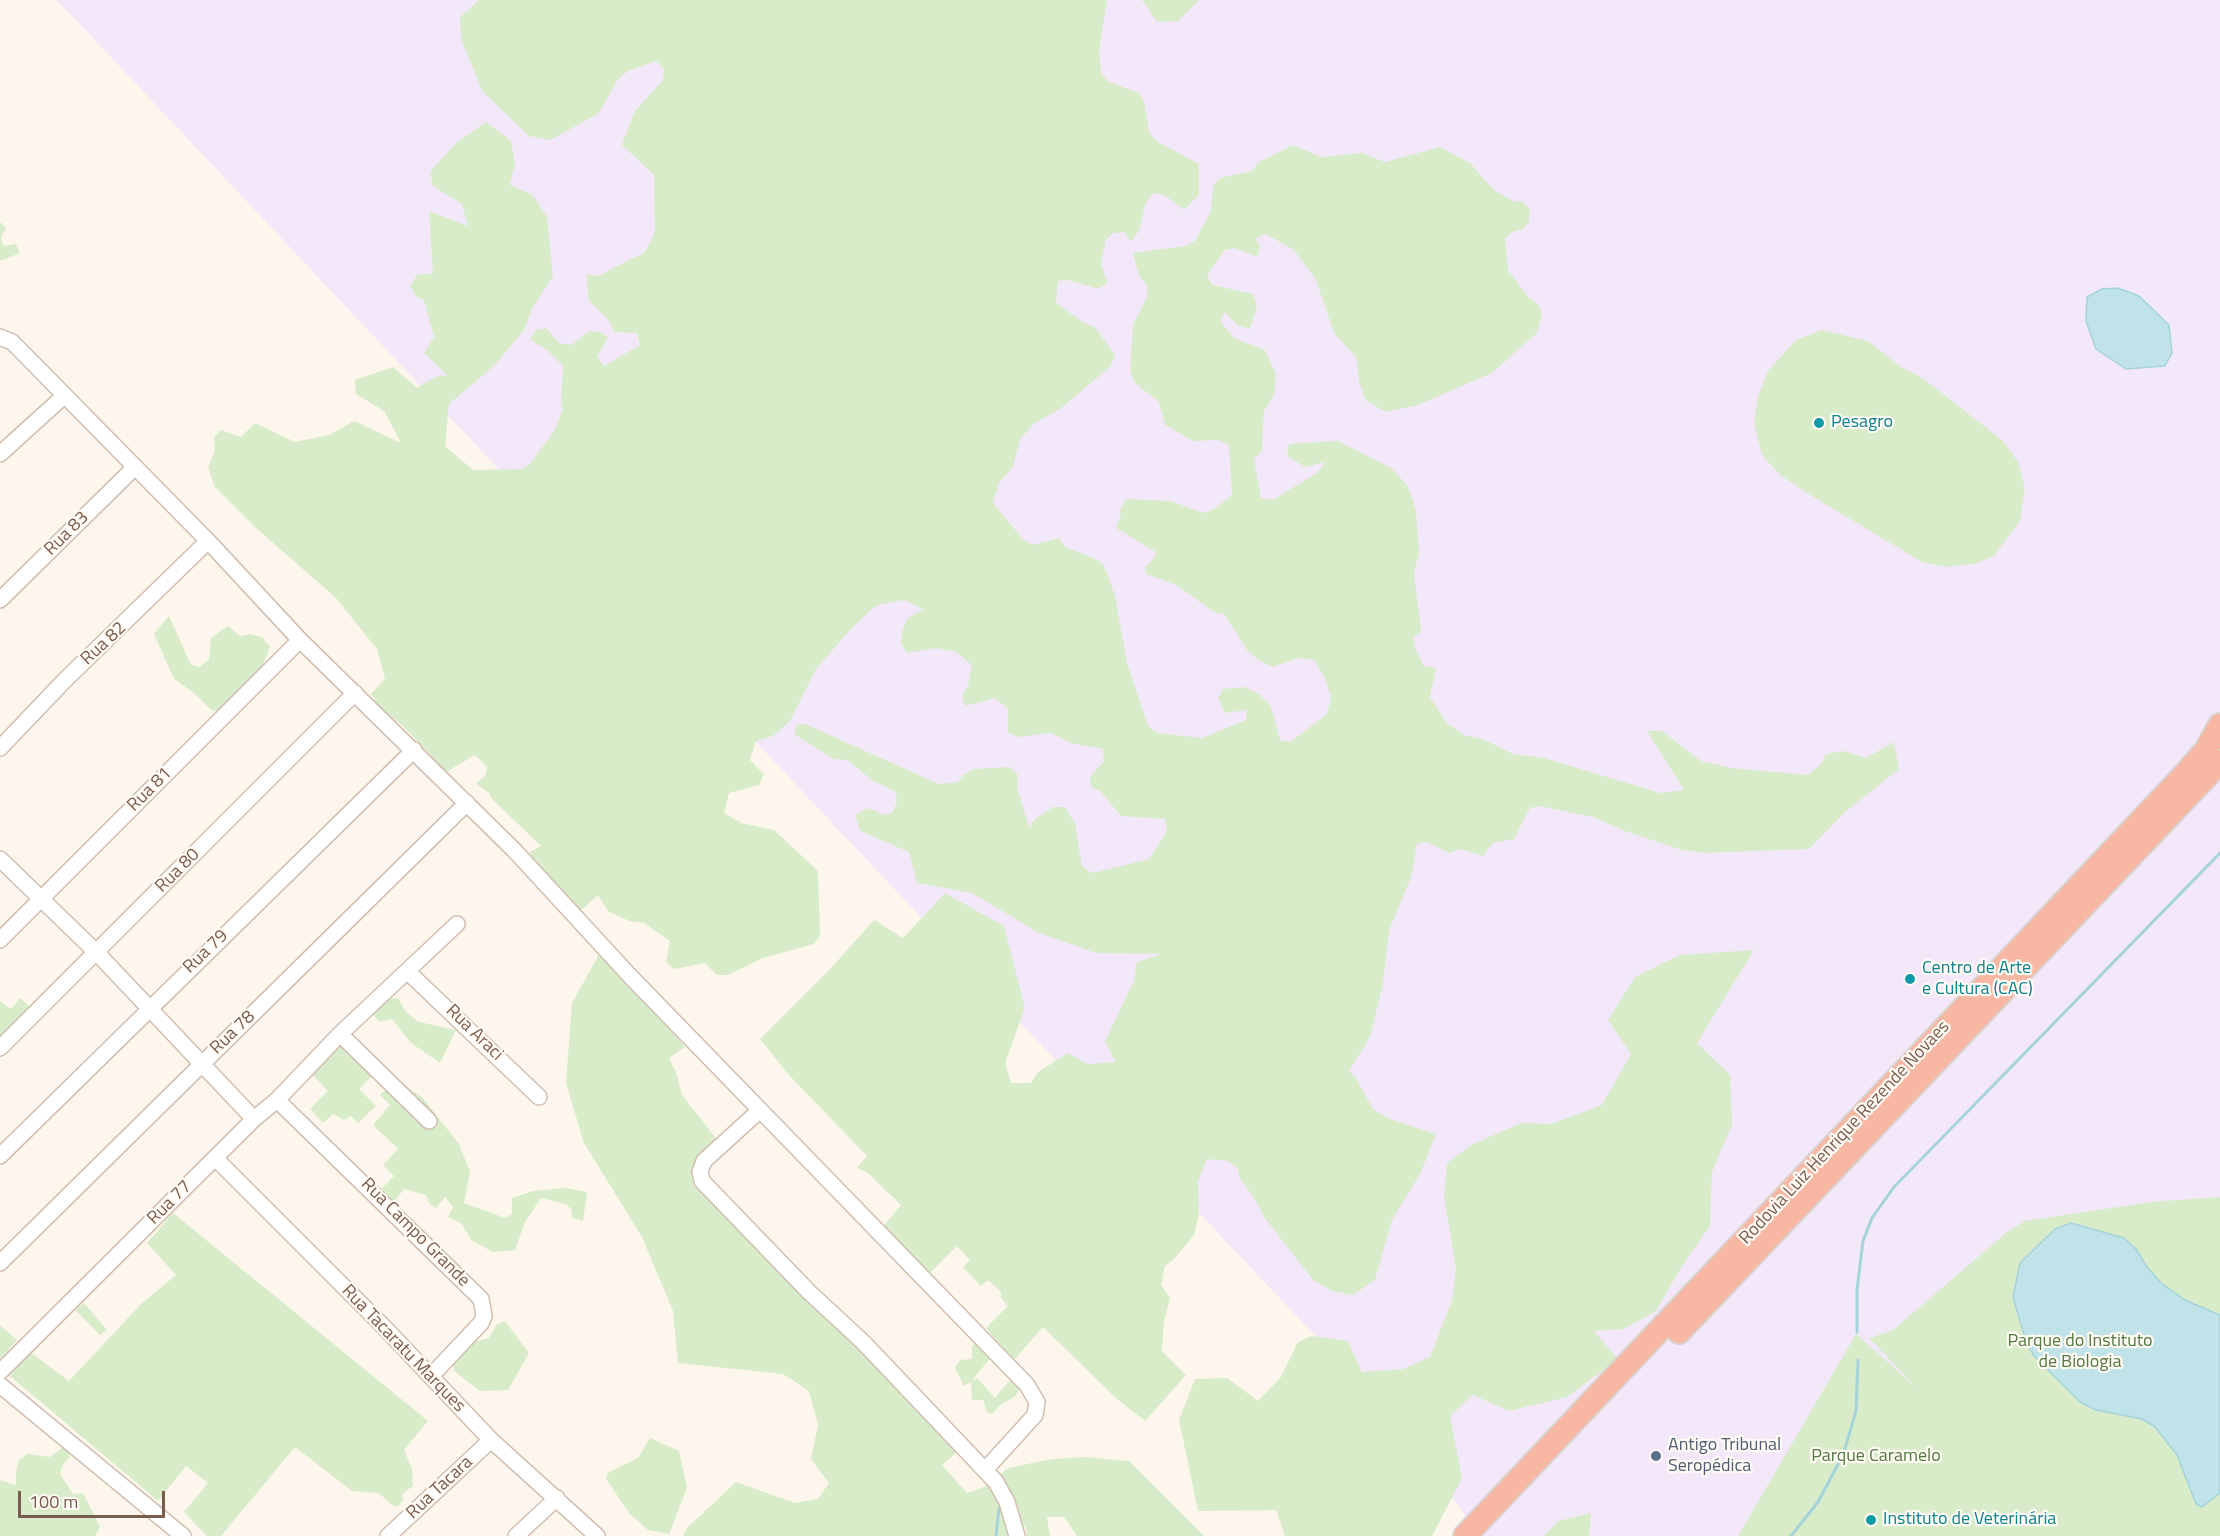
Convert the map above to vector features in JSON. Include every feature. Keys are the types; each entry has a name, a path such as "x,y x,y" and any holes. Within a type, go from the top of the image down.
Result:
{"highway":[{"name":"Rodovia Luiz Henrique Rezende Novaes","path":"1466,1536 2178,782 2205,750 2220,725"},
{"name":"Rodovia Luiz Henrique Rezende Novaes","path":"1486,1536 2220,762"}],"street":[{"path":"0,337 12,342 208,541 300,640 467,803 759,1111 1032,1391 1037,1402 1035,1414 985,1470"},
{"path":"0,454 64,396"},
{"name":"Rua 83","path":"0,600 134,468"},
{"name":"Rua 82","path":"0,748 65,680 208,541"},
{"name":"Rua 81","path":"0,940 300,640"},
{"name":"Rua 80","path":"0,1048 355,693"},
{"name":"Rua 79","path":"0,1156 148,1008 414,750"},
{"name":"Rua 78","path":"0,1263 467,803"},
{"path":"0,859 40,901 97,953 254,1119"},
{"name":"Rua 77","path":"0,1372 254,1119 277,1100 340,1034 457,924"},
{"name":"Rua Araci","path":"408,972 539,1096"},
{"path":"340,1034 429,1121"},
{"name":"Rua Campo Grande","path":"277,1100 481,1299 484,1316 481,1323 430,1376"},
{"path":"759,1111 704,1161 699,1172 702,1181 809,1292 863,1342 930,1416 996,1482 1007,1502 1017,1536"},
{"name":"Rua Tacaratu Marques","path":"215,1158 491,1440 597,1536"},
{"path":"0,1385 183,1536"},
{"name":"Rua Tacara","path":"388,1536 491,1440"},
{"path":"516,1536 557,1498"}],"shaded area":[{"path":"57,0 2220,0 2220,1536 1480,1536 1400,1426"}],"green space":[{"path":"479,0 1107,0 1099,51 1101,73 1109,82 1139,93 1144,101 1149,132 1155,140 1199,164 1199,195 1184,210 1166,196 1154,193 1146,202 1139,231 1131,241 1124,232 1114,233 1106,239 1101,264 1107,283 1098,289 1068,280 1058,281 1056,303 1084,323 1095,327 1115,355 1111,366 1061,408 1034,424 1020,439 1013,467 999,483 993,503 1022,538 1032,545 1059,538 1065,547 1096,559 1104,565 1115,596 1127,663 1148,726 1157,733 1202,738 1246,720 1246,710 1225,713 1218,698 1223,689 1244,687 1259,694 1271,706 1280,740 1290,742 1327,714 1331,698 1325,678 1314,660 1298,658 1273,667 1258,660 1247,650 1224,614 1214,612 1176,585 1146,574 1145,568 1155,557 1156,552 1116,528 1121,514 1120,509 1126,499 1171,501 1203,513 1214,509 1232,495 1229,445 1218,440 1193,441 1165,425 1159,402 1134,382 1130,371 1133,324 1148,295 1146,284 1139,276 1133,253 1186,246 1195,241 1211,211 1213,186 1220,178 1252,171 1259,162 1293,145 1321,157 1362,153 1385,162 1440,147 1470,163 1493,189 1513,201 1523,202 1530,210 1529,222 1523,229 1512,232 1505,239 1508,270 1528,297 1538,304 1542,314 1537,333 1492,373 1418,405 1386,412 1365,400 1359,381 1356,357 1334,333 1316,280 1294,250 1266,234 1256,238 1260,247 1257,257 1235,248 1225,250 1207,275 1212,285 1253,294 1257,306 1250,329 1239,326 1224,312 1221,322 1234,338 1265,350 1276,374 1274,395 1264,411 1262,451 1254,459 1261,498 1273,500 1318,472 1325,462 1305,467 1287,456 1289,444 1338,441 1391,468 1408,486 1416,510 1419,553 1414,573 1421,632 1413,638 1415,648 1424,666 1436,668 1430,697 1447,723 1464,735 1485,740 1513,754 1544,758 1660,793 1684,790 1647,731 1662,731 1701,761 1731,768 1808,775 1821,764 1826,754 1843,751 1866,758 1894,742 1899,769 1845,812 1809,849 1705,853 1682,850 1625,831 1593,817 1540,806 1530,808 1514,839 1493,843 1483,856 1461,849 1449,853 1426,842 1417,844 1411,877 1389,931 1383,984 1370,1037 1349,1071 1356,1078 1373,1109 1390,1119 1436,1134 1420,1174 1392,1220 1375,1280 1353,1295 1332,1291 1313,1280 1264,1217 1253,1196 1240,1179 1238,1169 1228,1161 1207,1159 1198,1181 1199,1214 1194,1235 1165,1266 1161,1285 1170,1298 1164,1321 1162,1351 1186,1375 1145,1421 1117,1399 1043,1327 1014,1360 986,1328 1008,1306 1001,1298 1001,1292 988,1280 981,1286 963,1267 970,1260 957,1246 929,1274 882,1228 901,1205 868,1173 857,1168 867,1156 787,1073 760,1039 831,968 874,920 903,938 945,893 1004,926 1025,1008 1005,1063 1011,1083 1031,1083 1038,1072 1068,1053 1088,1064 1116,1062 1105,1041 1134,981 1137,962 1162,954 1096,953 1039,933 972,893 917,883 909,852 860,831 855,815 869,808 885,815 892,813 897,802 896,792 872,780 847,760 833,759 794,734 797,724 805,724 939,784 958,782 964,774 974,769 1010,767 1018,775 1017,787 1029,828 1035,819 1053,807 1065,807 1075,824 1082,867 1093,873 1149,859 1167,831 1165,819 1121,816 1100,791 1091,787 1090,777 1104,761 1103,749 1071,743 1051,733 1019,737 1008,733 1008,709 995,698 965,706 962,695 968,686 972,665 956,652 936,648 907,653 901,644 902,632 907,619 923,609 904,600 881,604 872,609 850,630 816,669 790,721 773,736 756,741 750,760 764,774 759,785 729,793 724,813 741,823 774,830 818,871 820,936 814,944 763,958 728,975 717,975 705,963 674,969 666,962 670,941 644,923 629,921 608,911 598,895 577,914 529,860 530,852 541,846 492,799 489,793 476,784 485,776 487,767 475,755 446,772 405,728 380,707 371,694 385,679 377,649 336,598 255,527 215,487 208,467 215,450 214,438 221,430 241,437 255,423 295,442 329,435 354,421 401,443 384,411 356,394 355,380 393,367 417,388 435,377 447,375 424,353 434,337 424,300 416,297 410,286 418,274 433,274 429,211 468,226 462,204 433,186 430,172 457,142 486,122 511,141 515,163 510,185 533,195 547,217 553,276 532,309 524,330 495,365 449,404 445,446 473,470 521,469 530,464 554,431 563,410 561,400 563,366 548,351 530,339 536,330 546,328 559,343 571,345 589,331 600,332 608,338 597,357 604,366 640,345 637,333 614,332 610,322 588,299 587,274 598,276 645,252 655,232 654,175 622,145 634,112 663,80 664,69 656,61 628,71 619,78 598,114 550,140 529,136 482,91 461,39 460,17"},
{"path":"1142,0 1199,0 1178,21 1157,22"},
{"path":"0,222 6,228 1,237 3,246 16,244 20,253 0,261"},
{"path":"1822,330 1868,341 1901,367 1924,379 2003,441 2018,462 2025,488 2020,521 1994,556 1974,564 1945,567 1922,562 1780,475 1762,455 1754,422 1758,396 1768,371 1796,340"},
{"path":"169,616 191,665 200,667 209,659 211,638 228,626 240,636 250,634 262,637 270,647 257,679 220,712 211,710 194,693 174,679 154,634"},
{"path":"1754,950 1697,1043 1730,1075 1732,1124 1712,1172 1710,1226 1682,1266 1656,1311 1624,1329 1594,1331 1618,1359 1567,1397 1509,1411 1473,1395 1450,1416 1462,1478 1432,1536 1285,1536 1276,1510 1198,1511 1179,1420 1195,1379 1227,1378 1258,1401 1281,1377 1298,1342 1312,1336 1348,1341 1362,1372 1403,1369 1430,1357 1452,1300 1456,1269 1444,1196 1447,1163 1471,1145 1521,1123 1551,1124 1602,1105 1631,1054 1608,1020 1635,977 1680,955"},
{"path":"601,951 685,1047 669,1058 677,1075 682,1095 718,1141 694,1176 873,1359 958,1451 942,1465 967,1493 984,1487 1008,1468 1052,1459 1085,1457 1129,1461 1204,1536 1077,1536 1064,1517 1047,1517 1050,1536 1027,1536 1025,1526 1013,1525 1014,1536 683,1536 687,1528 736,1482 795,1503 818,1499 829,1483 811,1459 818,1425 809,1391 783,1374 678,1363 673,1311 642,1237 584,1143 566,1083 572,1003"},
{"path":"20,998 32,1008 0,1037 0,1001 11,1009"},
{"path":"398,998 406,1012 419,1022 456,1030 440,1063 411,1043 392,1019 380,1022 371,1013 382,999"},
{"path":"345,1037 377,1071 359,1089 376,1106 358,1123 351,1116 344,1120 333,1114 323,1123 310,1109 328,1091 310,1072"},
{"path":"396,1081 422,1097 459,1144 470,1172 464,1203 505,1218 512,1214 512,1198 533,1191 566,1188 587,1192 583,1221 572,1218 572,1210 566,1204 541,1198 525,1222 515,1250 493,1252 471,1240 462,1224 448,1217 453,1207 445,1197 436,1208 429,1203 426,1195 404,1189 392,1204 380,1190 394,1176 383,1165 398,1149 373,1125 390,1105 380,1095"},
{"name":"Parque do Instituto de Biologia","path":"2220,1197 2220,1536 1738,1536 1856,1334 1917,1388 1869,1338 1893,1330 2007,1232 2025,1221 2151,1202"},
{"path":"173,1213 428,1421 404,1450 412,1469 413,1486 402,1494 403,1501 398,1506 393,1506 379,1493 352,1491 295,1447 221,1536 207,1536 184,1512 208,1483 186,1466 158,1501 10,1376 30,1352 69,1381 141,1304 176,1275 147,1243"},
{"path":"84,1303 107,1330 100,1335 75,1310"},
{"path":"505,1321 529,1353 508,1390 480,1391 454,1371 453,1363 457,1356 474,1342 489,1338 497,1324"},
{"path":"0,1325 17,1340 0,1359"},
{"path":"978,1338 994,1354 972,1380 978,1379 995,1398 1009,1381 1018,1383 1020,1388 1016,1396 1001,1404 992,1414 987,1412 983,1400 972,1400 971,1382 964,1386 955,1368 960,1360 972,1359 972,1347"},
{"path":"650,1438 679,1451 687,1488 669,1534 648,1530 630,1514 606,1479 609,1472 638,1458"},
{"path":"67,1444 70,1457 62,1466 60,1474 73,1494 83,1493 100,1527 95,1536 0,1536 0,1480 16,1485 19,1460 27,1454 50,1457"},
{"path":"1591,1513 1589,1536 1544,1536 1558,1521"}],"water":[{"path":"2118,288 2139,296 2169,325 2172,353 2165,366 2126,369 2096,349 2086,321 2087,297 2102,289"},
{"path":"2071,1223 2124,1238 2136,1249 2147,1267 2161,1283 2185,1300 2220,1315 2220,1493 2202,1507 2196,1504 2177,1455 2155,1427 2142,1419 2096,1410 2080,1402 2034,1356 2026,1342 2013,1297 2020,1263 2055,1229"}],"waterway":[{"path":"1857,1332 1857,1290 1863,1241 1872,1218 1894,1187 2220,853"},
{"path":"1791,1536 1818,1502 1843,1455 1856,1411 1858,1360"},
{"path":"996,1536 999,1508"}],"place":[{"name":"Pesagro","path":"1819,423"},
{"name":"Centro de Arte e Cultura (CAC)","path":"1910,979"},
{"name":"Antigo Tribunal Seropédica","path":"1656,1456"},
{"name":"Instituto de Veterinária","path":"1871,1520"}],"park label":[{"name":"Parque Caramelo","path":"1876,1457"}]}
